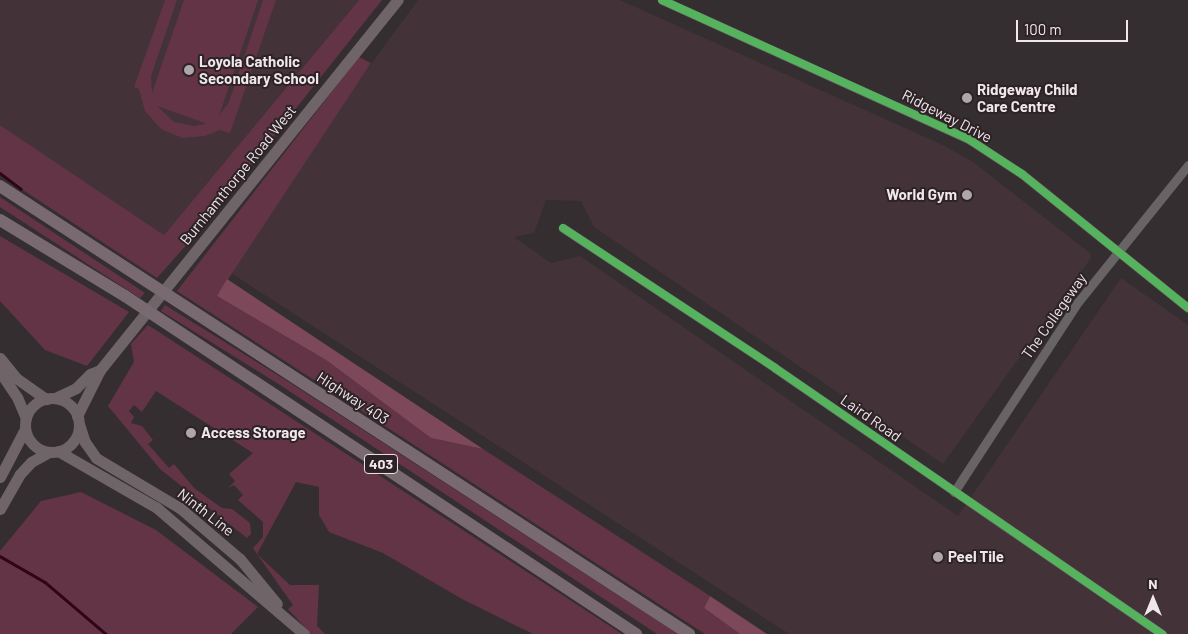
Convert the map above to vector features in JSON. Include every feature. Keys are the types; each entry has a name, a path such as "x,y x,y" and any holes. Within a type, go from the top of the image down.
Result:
{"highway":[{"name":"Highway 403","path":"0,186 689,634"},
{"name":"403","path":"0,220 125,296 636,634"}],"main road":[{"name":"Burnhamthorpe Road West","path":"78,420 100,370 398,0"},
{"path":"0,358 16,378 51,398 69,404 78,420 74,441 31,462 20,474 0,509"},
{"name":"Burnhamthorpe Road West","path":"51,398 76,388 90,374 100,370"},
{"path":"0,372 16,397 33,444 54,451"},
{"path":"0,477 33,405 51,398"},
{"name":"Ninth Line","path":"78,420 85,442 96,458 180,508 260,579 286,615"},
{"name":"Ninth Line","path":"54,451 157,508 286,615 304,634"}],"street":[{"name":"Ridgeway Drive","path":"662,0 970,140 1022,174 1188,308"},
{"name":"The Collegeway","path":"954,492 1078,302 1188,165"},
{"name":"Laird Road","path":"562,228 1162,634"}],"shaded area":[{"name":"Loyola Catholic Secondary School","path":"0,0 359,0 164,235 0,125"},
{"path":"165,0 177,0 151,76 152,93 184,0 258,0 219,116 229,102 263,0 276,0 230,133 220,130 205,136 182,138 161,129 145,111 139,89 134,87","holes":["157,106 205,123 193,126 174,122"]},
{"path":"359,0 382,0 197,233 157,278 0,175 0,125 164,235"},
{"path":"418,0 620,0 945,146 973,162 1090,253 1091,258 943,464 594,227 581,201 546,200 534,233 514,237 551,263 580,256 958,516 1121,278 1188,325 1188,634 789,634 231,273 363,75"},
{"path":"359,57 371,63 217,296 326,360 431,438 483,449 710,596 704,608 740,634 705,634 177,291"},
{"path":"0,197 145,293 140,298 0,207"},
{"path":"0,236 129,312 87,366 45,350 0,301"},
{"path":"227,279 483,449 431,438 326,360 217,296"},
{"path":"165,305 292,384 678,634 657,634 280,385 161,311"},
{"path":"148,325 622,634 533,634 462,599 383,553 329,532 319,515 319,487 296,482 257,554 253,548 263,537 263,522 238,500 243,495 234,485 228,488 235,481 229,474 253,453 156,391 142,412 134,405 129,411 134,417 131,423 142,426 153,440 148,444 169,468 174,464 194,488 222,508 232,509 250,523 251,534 247,538 160,469 108,406 134,362 131,344"},
{"path":"81,492 156,530 258,607 231,634 0,634 0,551 41,501"},
{"path":"257,554 290,585 319,585 317,626 325,634 311,634 288,609 293,605"},
{"path":"710,596 767,634 740,634 704,608"}],"waterway":[{"path":"0,173 21,189"},
{"path":"0,556 45,582 106,634"}],"cycle path":[{"path":"662,0 970,140 1022,174 1188,308"},
{"path":"563,228 775,368 1162,634"}],"place":[{"name":"Loyola Catholic Secondary School","path":"189,70"},
{"name":"Ridgeway Child Care Centre","path":"967,98"},
{"name":"World Gym","path":"967,195"},
{"name":"Access Storage","path":"191,433"},
{"name":"Peel Tile","path":"938,557"}]}
